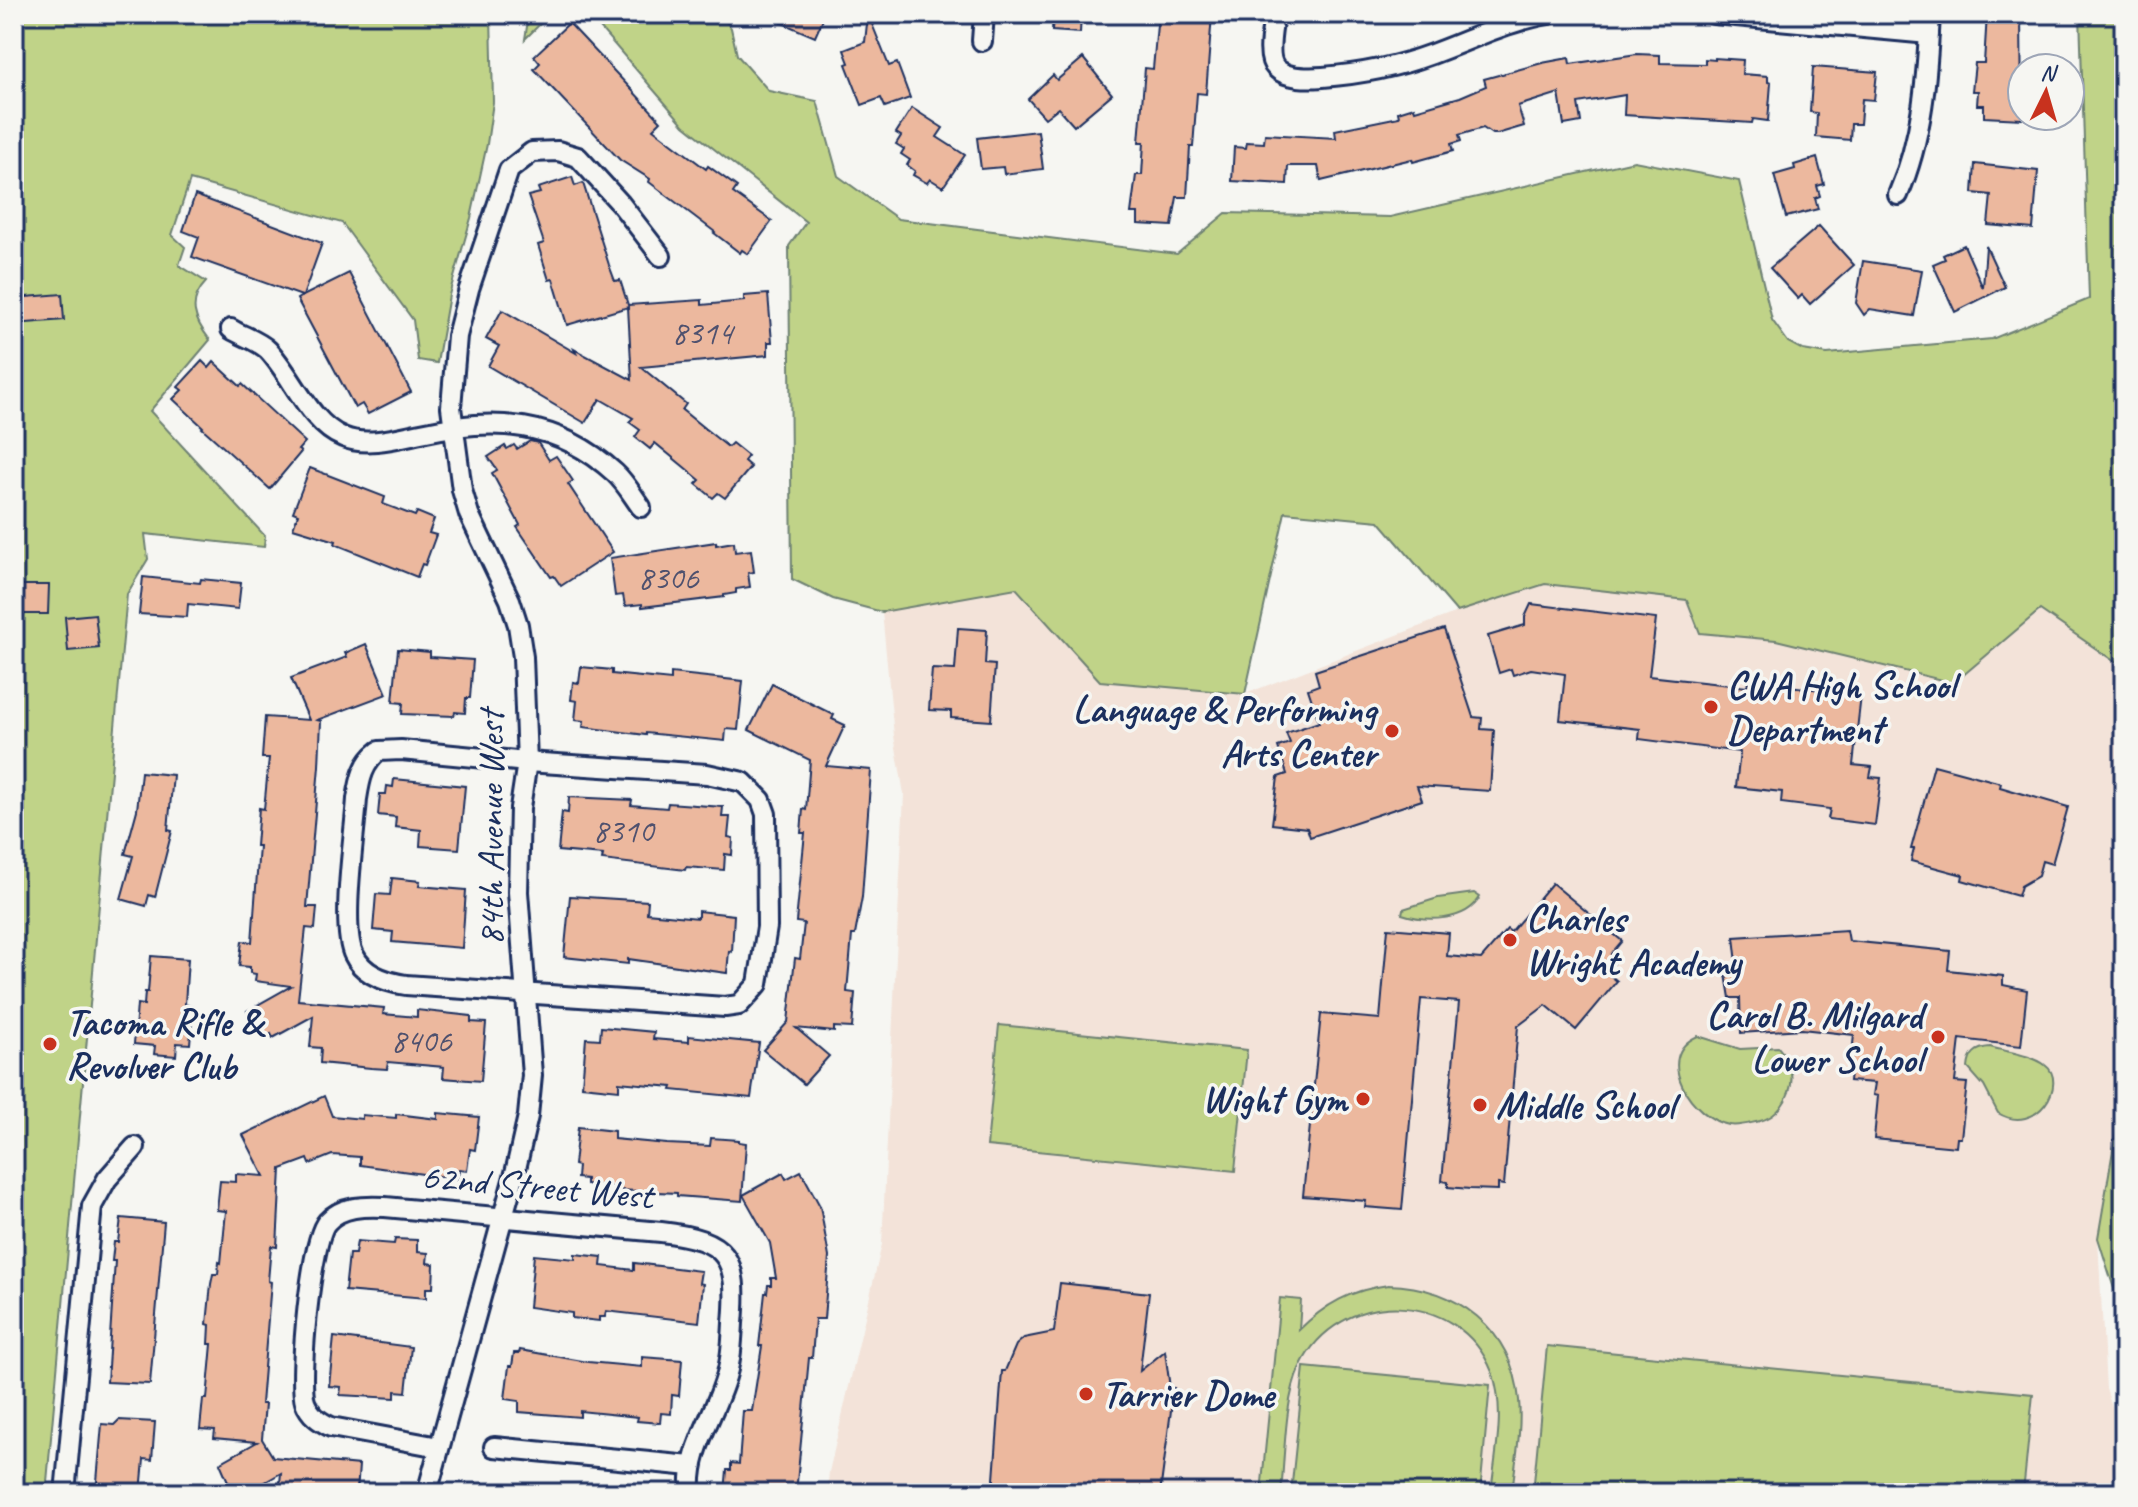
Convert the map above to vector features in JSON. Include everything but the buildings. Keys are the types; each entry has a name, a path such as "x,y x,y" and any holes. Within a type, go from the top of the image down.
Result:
{"street":[{"path":"982,41 984,14"},
{"path":"1274,14 1271,53 1278,70 1288,75 1314,77 1379,70 1434,54 1500,27 1549,14"},
{"path":"1714,14 1929,34"},
{"path":"1898,195 1920,129 1930,14"},
{"name":"84th Avenue West","path":"427,1493 522,1142 530,1099 531,1063 518,892 520,808 527,762 523,657 510,600 469,514 462,490 451,407 457,336 469,289 509,170 532,152 558,151 578,157 620,203 661,256"},
{"path":"231,329 267,349 329,430 345,438 373,441 453,426 488,423 522,426 567,441 596,458 618,475 641,507"},
{"path":"401,750 527,762 707,774 743,782 752,789 761,800 766,814 767,927 761,973 758,984 748,998 739,1005 725,1007 406,985 381,978 356,959 351,951 348,917 360,776 366,763 376,752 401,750"},
{"path":"65,1493 92,1206 99,1191 135,1147"},
{"name":"62nd Street West","path":"439,1447 399,1437 331,1427 310,1411 303,1385 315,1252 326,1223 344,1211 374,1206 661,1232 694,1237 721,1252 733,1267 736,1293 729,1368 691,1466"},
{"path":"494,1447 691,1466 691,1493"}],"shaded area":[{"name":"Charles Wright Academy","path":"1545,584 1687,600 1700,633 1776,640 1954,683 2040,610 2124,668 2124,1086 2098,1238 2106,1389 2124,1444 2124,1493 827,1493 829,1472 882,1244 904,794 894,736 882,612 1016,588 1101,681 1245,694 1457,612"}],"green space":[{"name":"Tacoma Rifle & Revolver Club","path":"14,14 491,14 493,102 487,144 471,218 449,295 437,363 418,360 413,320 342,223 190,180 172,235 185,247 179,265 206,282 196,297 195,311 210,340 150,411 265,536 264,547 145,534 148,559 127,594 46,1493 14,1493"},
{"path":"529,14 550,14 525,39"},
{"path":"588,14 720,14 731,28 737,55 769,91 817,101 838,176 898,219 1177,254 1226,213 1390,217 1634,161 1739,181 1772,320 1788,342 1803,350 1827,354 1992,339 2089,299 2084,132 2086,52 2081,52 2080,14 2124,14 2124,668 2040,610 1954,683 1776,640 1700,633 1687,600 1545,584 1457,612 1379,521 1285,512 1245,694 1100,681 1016,588 882,612 833,599 792,579 789,246 806,222 684,125"},
{"path":"1474,893 1480,897 1474,905 1445,918 1402,914 1403,909 1438,898"},
{"path":"999,1025 1247,1050 1235,1171 987,1146"},
{"path":"1698,1036 1740,1049 1778,1047 1786,1057 1792,1080 1787,1097 1778,1110 1765,1119 1737,1126 1715,1120 1702,1111 1682,1086 1678,1071 1678,1058 1684,1045"},
{"path":"1990,1047 2033,1059 2045,1065 2051,1073 2051,1094 2036,1113 2012,1119 1998,1113 1984,1086 1968,1068 1974,1053"},
{"path":"2124,1086 2124,1320 2098,1238"},
{"path":"1388,1285 1437,1294 1458,1303 1493,1332 1505,1352 1514,1374 1520,1411 1512,1493 1491,1493 1498,1401 1492,1372 1476,1344 1453,1324 1427,1312 1398,1308 1369,1311 1341,1322 1318,1341 1300,1367 1291,1396 1281,1493 1261,1493 1280,1298 1301,1300 1299,1330 1339,1300 1362,1290"},
{"path":"1547,1346 2033,1394 2023,1493 1533,1493"},
{"path":"1304,1367 1490,1385 1480,1493 1291,1493"}],"place":[{"name":"CWA High School Department","path":"1711,707"},
{"name":"Language & Performing Arts Center","path":"1392,731"},
{"name":"Charles Wright Academy","path":"1510,940"},
{"name":"Carol B. Milgard Lower School","path":"1938,1037"},
{"name":"Tacoma Rifle & Revolver Club","path":"50,1044"},
{"name":"Wight Gym","path":"1363,1099"},
{"name":"Middle School","path":"1480,1105"},
{"name":"Tarrier Dome","path":"1086,1394"}]}
